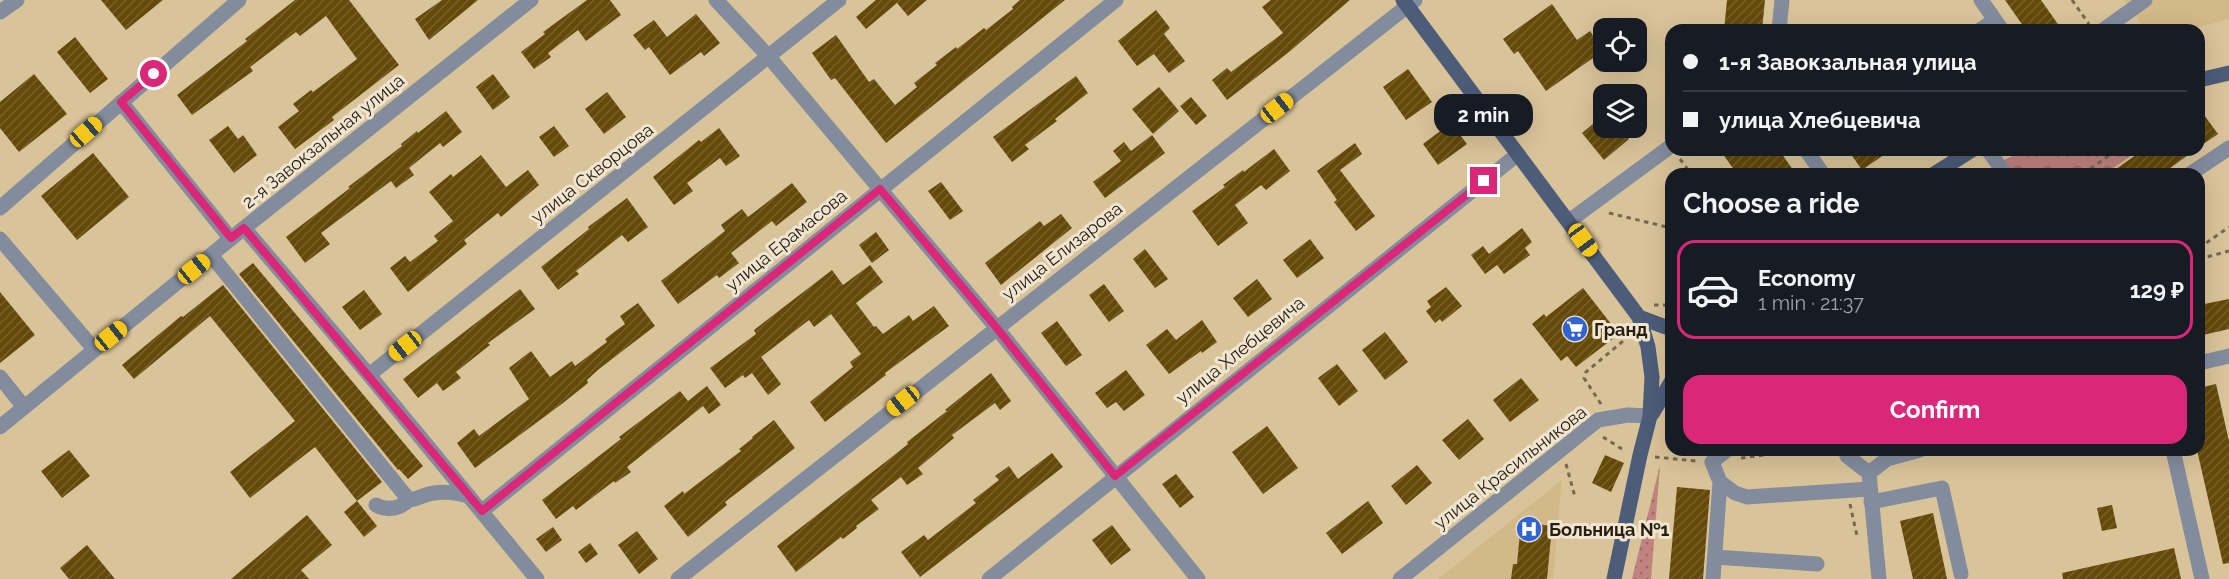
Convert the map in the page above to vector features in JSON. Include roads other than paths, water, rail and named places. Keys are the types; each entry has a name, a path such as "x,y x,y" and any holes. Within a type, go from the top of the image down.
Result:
{"main road":[{"path":"1408,2 1639,317 1648,347 1652,377 1650,416 1614,579"},
{"path":"2205,79 2229,73"},
{"path":"1944,168 1962,156"},
{"path":"1639,317 1665,327"},
{"path":"1650,416 1665,392"}],"street":[{"path":"0,12 17,0"},
{"path":"0,208 239,0"},
{"name":"2-я Завокзальная улица","path":"0,427 231,238 531,0"},
{"path":"716,0 769,57 996,327 1198,579"},
{"name":"улица Скворцова","path":"369,375 839,0"},
{"name":"улица Ерамасова","path":"482,511 1116,0"},
{"path":"1780,24 1782,0"},
{"path":"1981,0 1997,24"},
{"path":"2111,24 2145,0"},
{"name":"улица Елизарова","path":"678,579 1408,2"},
{"path":"121,102 231,238"},
{"path":"2199,168 2229,148"},
{"name":"улица Хлебцевича","path":"989,579 1518,153"},
{"path":"1569,221 1669,156"},
{"path":"244,228 537,579"},
{"path":"0,239 94,349"},
{"path":"211,255 409,500"},
{"path":"2205,362 2229,356"},
{"path":"0,377 24,407"},
{"name":"улица Красильникова","path":"1400,579 1598,420 1628,415 1650,416"},
{"path":"1713,579 1720,482 1712,462 1720,456"},
{"path":"1846,456 1869,473 1879,579"},
{"path":"1869,473 1887,459 1898,456"},
{"path":"2174,456 2202,579"},
{"path":"1720,482 1735,493 1747,497 1871,496 1942,488 1961,574"},
{"path":"376,505 382,508 394,508 431,493 453,492 470,496"},
{"path":"1714,557 1817,564"}],"place":[{"name":"Гранд","path":"1575,329"},
{"name":"Больница №1","path":"1529,529"}]}
